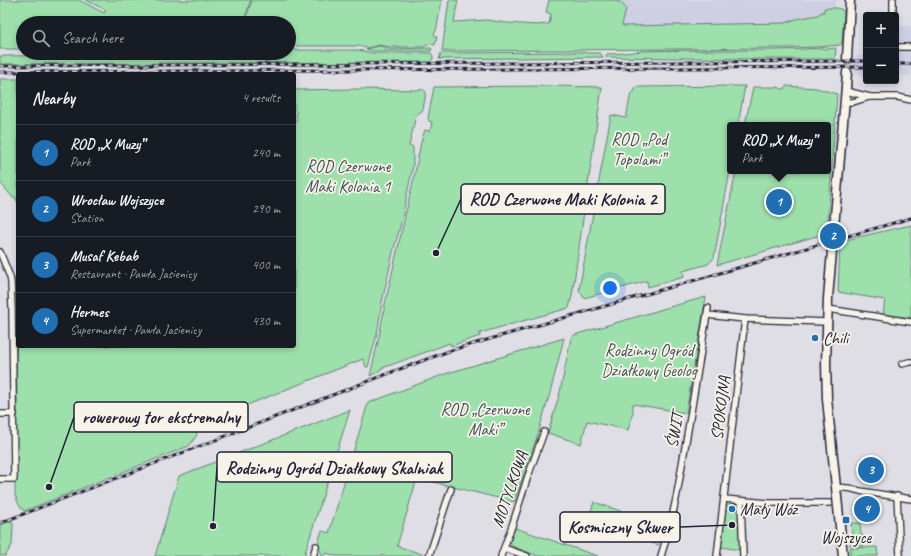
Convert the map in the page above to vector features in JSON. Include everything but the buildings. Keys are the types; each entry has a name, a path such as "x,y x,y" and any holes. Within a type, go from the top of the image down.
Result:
{"street":[{"path":"847,59 850,0"},
{"path":"893,0 893,12"},
{"path":"899,47 911,47"},
{"path":"843,556 827,399 826,364 827,322 847,72"},
{"path":"846,89 870,97"},
{"path":"845,102 853,102 870,97 898,97 911,100"},
{"path":"0,252 11,282 14,414 14,479 0,479"},
{"name":"ŚWIT","path":"661,556 677,494 708,308"},
{"path":"828,309 911,322"},
{"path":"707,315 745,319 827,322"},
{"name":"SPOKOJNA","path":"717,556 745,319"},
{"path":"902,364 911,362"},
{"path":"0,414 14,414"},
{"name":"MOTYLKOWA","path":"501,556 544,432"},
{"path":"836,488 852,488 911,499"},
{"path":"429,556 450,489"},
{"path":"897,496 900,556"},
{"path":"724,499 768,503 829,503"},
{"path":"741,500 743,556"},
{"path":"313,556 316,546"},
{"path":"504,548 527,556"}],"shaded area":[{"path":"612,0 841,0 835,1 835,9 817,23 622,26 626,9 622,3"},
{"path":"899,26 911,26 911,46 902,46 899,43"},
{"path":"899,50 911,50 911,76 899,75"},
{"path":"863,54 863,77 860,74 851,72 851,59 854,59 856,56 860,56"}],"green space":[{"path":"0,0 79,0 104,13 106,10 85,0 251,0 245,16 16,16 16,49 0,49"},
{"path":"252,0 442,0 434,35 437,37 435,45 428,44 424,47 390,47 379,45 367,48 358,46 296,46 296,16 246,16"},
{"path":"449,0 458,0 454,22 487,20 536,25 549,24 551,14 546,12 549,0 612,0 622,3 626,9 623,26 784,23 818,15 821,12 824,12 824,8 837,8 843,10 844,14 842,44 788,48 442,51"},
{"path":"380,46 390,49 432,49 431,51 373,51 366,49"},
{"path":"836,48 835,59 605,57 607,54 643,51 779,50"},
{"path":"296,50 358,50 373,53 431,53 433,59 430,62 0,64 0,56 16,56 16,60 296,60"},
{"path":"441,53 600,53 603,57 439,59"},
{"path":"0,79 16,79 16,199 15,197 13,198 0,182"},
{"name":"ROD „Pod Topolami”","path":"745,86 739,122 727,122 727,174 729,174 714,258 708,264 683,271 684,277 648,287 647,281 584,298 579,290 611,115 626,118 631,93 634,92 636,87"},
{"path":"786,86 816,88 837,94 827,233 717,265 735,174 831,174 831,122 746,122 753,87 779,87 784,89"},
{"path":"434,87 602,87 569,308 480,333 480,336 451,346 450,343 380,369 370,376 421,142 425,130 430,131 432,122 429,121 428,118"},
{"name":"ROD Czerwone Maki Kolonia 1","path":"421,89 426,92 423,110 416,115 409,146 413,147 413,166 382,302 377,334 368,367 366,367 363,359 194,426 197,435 189,446 24,511 19,505 15,495 17,409 16,348 296,348 296,90"},
{"path":"911,225 911,318 883,314 885,300 838,292 840,245 845,240"},
{"path":"16,278 16,314 15,279"},
{"name":"Rodzinny Ogród Działkowy Geolog","path":"706,297 686,413 633,404 633,412 628,430 587,421 581,444 548,433 560,392 571,338 574,335"},
{"name":"ROD „Czerwone Maki”","path":"564,338 537,437 514,502 417,478 397,546 425,555 424,556 336,556 327,553 322,556 318,542 322,531 329,533 368,403 445,374"},
{"path":"350,410 304,556 155,556 179,476"},
{"path":"594,502 665,526 658,545 620,533 616,542 584,531"},
{"path":"728,502 736,503 739,507 740,550 721,547 726,504"},
{"path":"12,521 12,545 5,556 0,556 0,525"},
{"path":"851,523 860,523 861,535 864,536 864,546 850,546 852,531"},
{"path":"515,528 598,556 538,556 513,547 510,542"},
{"path":"877,547 878,556 850,556 850,548"}],"railway":[{"path":"0,66 863,61"},
{"path":"899,64 911,64"},
{"path":"0,72 863,67"},
{"path":"0,523 452,350 911,218"}],"place":[{"name":"ROD „X Muzy”","path":"779,202"},
{"name":"Wrocław Wojszyce","path":"833,236"},
{"name":"ROD Czerwone Maki Kolonia 2","path":"436,253"},
{"name":"Chili","path":"815,338"},
{"name":"Musaf Kebab","path":"871,470"},
{"name":"rowerowy tor ekstremalny","path":"49,487"},
{"name":"Mały Wóz","path":"732,509"},
{"name":"Hermes","path":"867,509"},
{"name":"Wojszyce","path":"846,520"},
{"name":"Kosmiczny Skwer","path":"732,525"},
{"name":"Rodzinny Ogród Działkowy Skalniak","path":"213,526"}]}
